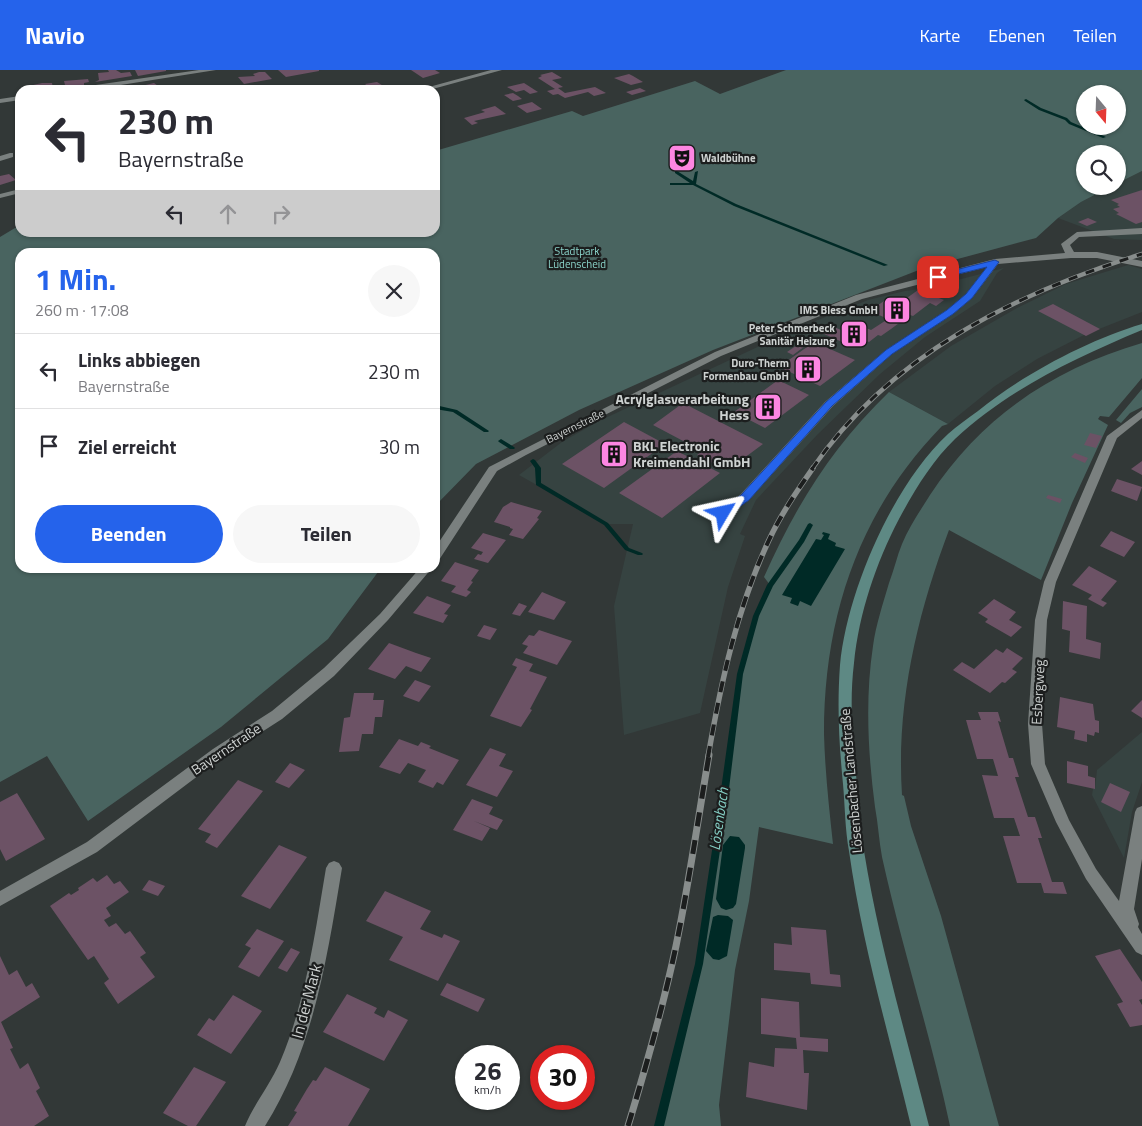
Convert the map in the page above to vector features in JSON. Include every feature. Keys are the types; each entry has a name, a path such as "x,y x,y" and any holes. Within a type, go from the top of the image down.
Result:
{"main road":[{"name":"Lösenbacher Landstraße","path":"920,1126 876,949 856,850 844,721 847,662 854,625 868,574 880,544 906,496 932,457 950,437 996,401 1027,381 1083,351 1142,327"}],"street":[{"path":"110,85 213,70"},
{"path":"440,85 499,70"},
{"path":"0,101 15,99"},
{"path":"0,159 10,155"},
{"path":"0,196 15,192"},
{"path":"1071,255 1065,244 1078,235 1142,231"},
{"name":"Bayernstraße","path":"440,549 493,469 718,354 859,297 995,262 1071,255 1097,255 1142,264"},
{"path":"723,513 745,497 829,404 889,352 950,312 969,296 995,262"},
{"name":"Esbergweg","path":"1139,942 1091,874 1062,822 1038,764 1035,724 1042,620 1046,594 1112,436 1142,413"},
{"name":"Bayernstraße","path":"0,899 92,847 218,753 277,715 330,672 384,617 422,573"},
{"path":"1139,942 1126,909 1128,885 1142,812"},
{"name":"In der Mark","path":"254,1126 268,1107 295,1045 312,989 334,868"}],"shaded area":[{"path":"1142,171 1142,240 1114,239 1058,218 1095,195 1126,195 1126,179"},
{"path":"1128,265 1142,269 1142,312 1084,335 1037,359 995,386 948,424 889,392 951,346 1017,308 1066,284"},
{"path":"1004,268 997,273 980,301 925,337 880,374 818,434 756,500 740,534 745,536 728,587 700,713 624,735 614,606 633,524 606,524 519,475 562,442 599,421 798,328 868,300 905,291 941,286 938,285"},
{"path":"823,532 830,534 828,539 836,543 835,546 845,549 811,606 800,601 798,606 790,603 792,598 782,595 816,539 821,540 824,535 822,534"},
{"path":"1142,732 1142,782 1132,812 1124,858 1092,795 1093,789 1095,789 1097,770"},
{"path":"730,836 739,837 745,848 736,904 733,908 726,910 721,908 716,899 723,845"},
{"path":"718,915 728,916 733,920 727,956 719,960 713,959 706,951 713,917"}],"green space":[{"name":"Stadtpark Lüdenscheid","path":"786,70 1142,70 1142,171 1126,179 1126,145 1076,145 1076,195 1095,195 1058,218 1036,238 924,268 713,350 579,410 476,464 440,501 440,248 15,248 15,573 377,573 328,639 221,727 88,821 47,756 0,782 0,237 15,228 15,237 440,237 440,150 572,111 583,116 695,81 720,94"},
{"path":"1142,343 1142,378 1109,417 1100,416 1098,419 1108,425 1072,503 1041,580 949,530 918,627 911,660 902,727 902,795 904,796 911,826 941,916 999,1126 950,1126 898,925 880,845 868,726 869,686 874,638 889,583 908,531 950,467 972,442 996,419 1049,382 1109,354"},
{"path":"1142,389 1142,407 1130,413 1121,423 1116,420"},
{"path":"889,392 948,424 942,426 913,459 889,493 868,530 852,568 839,607 831,648 826,690 824,734 833,844 759,827 749,901 735,970 719,1105 721,1126 659,1126 699,964 740,674 756,616 770,585 764,577 789,525 817,478 850,434"}],"building":[{"path":"108,70 116,70 121,73 130,72 132,76 95,82 99,80 98,73 109,72"},
{"path":"135,70 166,70 166,71 138,76"},
{"path":"278,70 319,70 319,71 286,77"},
{"path":"411,70 435,70 440,73 423,78"},
{"path":"265,72 272,79 244,84 238,77 255,76 253,74"},
{"path":"552,72 562,78 552,80 563,87 558,88 565,93 595,87 606,93 594,96 588,92 565,98 558,94 553,95 547,91 555,89 538,78 542,76 540,75"},
{"path":"629,74 643,82 631,85 614,78"},
{"path":"88,79 89,82 84,83 84,85 65,85 64,81"},
{"path":"377,82 382,85 366,85 365,84"},
{"path":"52,83 52,85 33,85"},
{"path":"524,83 538,92 530,94 524,90 516,92 507,87"},
{"path":"640,88 646,91 632,95 626,92"},
{"path":"513,93 522,99 513,101 504,95"},
{"path":"532,102 542,109 527,113 517,106"},
{"path":"495,106 506,114 474,121 478,123 472,125 464,118 485,112 481,110"},
{"path":"9,174 15,180 0,185 0,176"},
{"path":"1142,190 1142,222 1136,224 1116,214 1119,213 1113,209 1120,207 1117,205 1119,204 1111,200"},
{"path":"1088,218 1097,222 1087,226 1078,222"},
{"path":"918,290 944,300 936,306 930,303 913,316 910,315 881,336 878,335 869,342 861,339 851,346 822,333 832,326 841,330 852,322 871,330 888,319 870,311 888,298 900,303"},
{"path":"1053,304 1100,329 1086,336 1038,311"},
{"path":"803,341 809,343 793,355 787,352"},
{"path":"814,342 855,360 820,386 779,367"},
{"name":"Acrylglasverarbeitung Hess","path":"778,380 809,395 765,428 734,412"},
{"path":"683,403 763,444 732,467 729,465 724,469 697,455 702,451 653,425"},
{"name":"BKL Electronic Kreimendahl GmbH","path":"624,422 665,444 604,488 562,464"},
{"path":"1090,433 1102,436 1096,448 1084,445"},
{"path":"677,451 720,473 662,518 619,493"},
{"path":"1075,453 1088,458 1085,463 1071,457"},
{"path":"1142,461 1142,475 1131,469"},
{"path":"1117,479 1142,487 1137,501 1111,491"},
{"path":"1048,495 1062,499 1060,503 1046,498"},
{"path":"511,502 542,511 537,518 539,519 523,539 509,535 513,529 510,527 494,522 503,507"},
{"path":"1111,531 1135,542 1124,557 1100,546"},
{"path":"483,533 506,540 488,563 474,559 483,552 471,548"},
{"path":"455,562 479,570 471,581 473,582 467,590 471,592 466,597 451,592 456,586 441,581"},
{"path":"1089,566 1117,581 1101,600 1107,603 1103,607 1088,599 1092,595 1072,585"},
{"path":"542,592 566,602 554,620 528,612"},
{"path":"427,596 451,605 444,614 448,615 443,623 413,613"},
{"path":"994,599 1016,612 1009,620 1022,627 1011,637 985,622 988,619 978,613"},
{"path":"1063,601 1087,606 1086,639 1101,643 1100,659 1069,652 1070,631 1062,629"},
{"path":"519,603 527,606 520,616 512,614"},
{"path":"484,625 497,629 490,640 477,636"},
{"path":"539,630 572,641 557,665 523,653 528,646 522,644 529,635 534,636"},
{"path":"389,643 431,658 421,672 406,666 395,679 368,669"},
{"path":"1007,648 1023,658 1012,669 1017,672 990,693 953,670 962,662 974,669 996,649 1003,653"},
{"path":"516,658 533,664 529,671 547,677 530,709 532,710 521,727 490,716 517,667 512,665"},
{"path":"415,680 431,686 419,702 403,696"},
{"path":"354,693 374,693 373,700 384,700 382,717 375,717 373,734 362,734 359,751 339,752 344,718 350,717"},
{"path":"1060,697 1093,704 1095,720 1099,721 1099,733 1095,732 1094,736 1087,734 1087,742 1074,739 1075,731 1057,727"},
{"path":"1142,700 1142,718 1131,711"},
{"path":"978,712 998,712 1001,722 998,721 1009,758 1013,758 1019,777 1015,777 1028,817 1035,817 1042,838 1038,838 1052,882 1063,882 1067,894 1044,893 1041,883 1017,883 1003,836 1020,836 1014,818 994,818 982,775 998,776 993,759 977,759 966,720 981,720"},
{"path":"399,739 418,746 421,742 431,746 429,748 459,760 443,785 437,782 433,788 418,782 426,770 408,763 400,774 379,767"},
{"path":"490,748 506,754 499,766 513,771 497,797 466,785"},
{"path":"1067,761 1088,766 1088,776 1095,778 1095,789 1067,783"},
{"path":"290,763 305,770 289,788 275,782"},
{"path":"238,780 263,791 217,848 205,842 211,834 198,829"},
{"path":"1110,783 1130,792 1121,812 1101,802"},
{"path":"17,793 45,839 6,861 0,849 0,802"},
{"path":"472,799 493,807 489,814 503,820 497,830 474,821 490,828 482,841 453,830"},
{"path":"279,845 307,857 270,909 241,896"},
{"path":"107,875 114,884 120,881 129,892 106,908 111,916 104,920 109,927 116,923 125,934 130,931 146,953 140,957 155,977 118,1004 104,983 109,979 94,956 88,960 50,906 69,893 71,895 79,890 78,888 93,878 97,882"},
{"path":"149,880 165,886 158,896 142,890"},
{"path":"385,891 431,911 420,929 442,938 444,934 460,941 438,981 389,960 403,937 366,921"},
{"path":"791,927 826,930 830,974 840,975 841,987 811,984 810,973 774,970 774,943 792,945"},
{"path":"257,929 284,941 259,977 238,967 251,948 245,945"},
{"path":"291,948 300,952 287,972 278,968"},
{"path":"1120,949 1142,982 1142,999 1139,1000 1142,1005 1142,1025 1130,1027 1117,1004 1123,1002 1095,956"},
{"path":"0,956 9,975 17,970 26,987 32,983 40,997 1,1022 13,1048 10,1049 20,1069 28,1063 40,1088 36,1091 49,1116 34,1126 0,1126"},
{"path":"447,983 485,999 478,1012 440,995"},
{"path":"347,994 377,1008 374,1013 384,1018 388,1010 408,1020 384,1061 323,1032"},
{"path":"233,995 262,1011 231,1054 197,1035 209,1018 214,1021"},
{"path":"761,998 799,1002 800,1037 828,1039 828,1052 803,1050 804,1073 809,1073 807,1110 746,1097 749,1062 774,1067 775,1048 797,1049 796,1038 761,1034"},
{"path":"194,1067 226,1082 196,1126 188,1126 163,1113"},
{"path":"325,1067 370,1089 348,1126 288,1126 297,1112 294,1111 307,1089 313,1080 316,1081"}],"waterway":[{"path":"1026,100 1040,109 1104,137"},
{"path":"676,172 694,184"},
{"path":"694,184 697,172"},
{"path":"671,184 694,184"},
{"path":"694,184 735,205 886,265"},
{"path":"440,408 455,411 486,431"},
{"path":"501,441 512,448"},
{"path":"533,461 538,468 538,484 606,524 627,549 640,554"},
{"name":"Lösenbach","path":"659,1126 699,964 740,674 756,616 770,585 802,541 810,525"}],"railway":[{"path":"812,469 843,429 878,393 917,361 958,334 1047,288 1142,254"},
{"path":"708,757 731,646 748,592 774,530 789,503 813,468"},
{"path":"628,1126 666,992 689,875 709,755"}],"place":[{"name":"Waldbühne","path":"682,158"},
{"name":"IMS Bless GmbH","path":"897,310"},
{"name":"Peter Schmerbeck Sanitär Heizung","path":"854,334"},
{"name":"Duro-Therm Formenbau GmbH","path":"808,369"},
{"name":"Acrylglasverarbeitung Hess","path":"768,407"},
{"name":"BKL Electronic Kreimendahl GmbH","path":"614,454"}],"route":[{"path":"723,513 732,509 745,497 829,404 889,352 950,312 969,296 995,262 938,277"}]}
